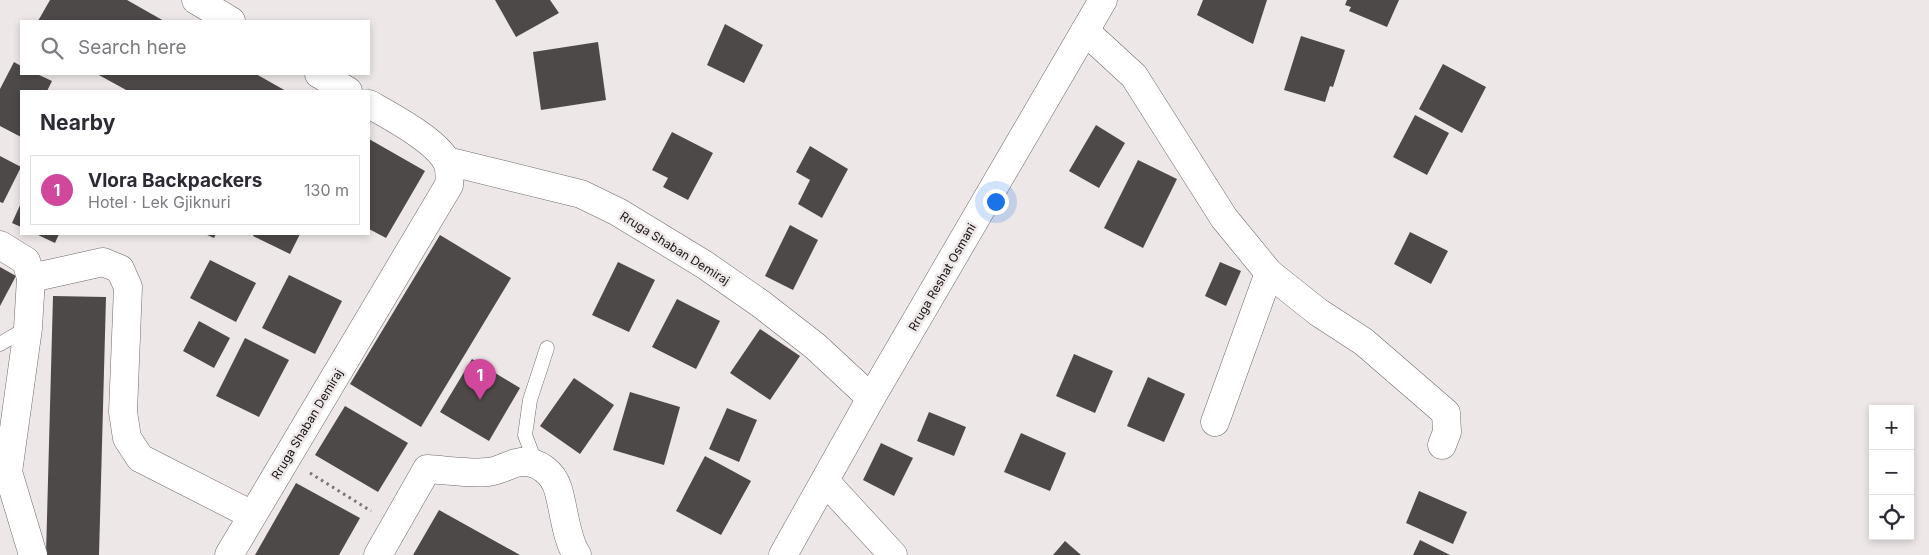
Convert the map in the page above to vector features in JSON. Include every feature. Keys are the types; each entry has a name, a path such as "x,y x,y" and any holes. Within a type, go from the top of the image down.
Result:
{"street":[{"path":"196,0 229,20"},
{"name":"Rruga Reshat Osmani","path":"783,555 871,398 1102,0"},
{"path":"1085,31 1134,76 1224,218 1269,273 1318,312 1364,342 1446,413 1447,432 1442,445"},
{"path":"321,75 346,90"},
{"path":"370,105 411,129 440,152 447,161"},
{"name":"Rruga Shaban Demiraj","path":"229,555 441,202 450,185 447,161 581,194 618,212 705,265 761,304 814,346 871,398"},
{"path":"0,245 26,262 31,278 28,328 4,477 33,555"},
{"path":"31,278 103,262 120,269 128,287 123,412 127,438 140,458 252,515"},
{"path":"1215,422 1269,273"},
{"path":"386,541 427,469 489,472 521,462 536,464 550,472 558,487 568,531 577,555"},
{"path":"825,481 893,555"}],"lane":[{"path":"0,344 28,328"},
{"path":"536,464 524,435 530,400 547,348"}],"path":[{"path":"286,458 386,541"}],"building":[{"path":"50,0 127,0 162,20 39,20"},
{"path":"495,0 550,0 559,13 516,37"},
{"path":"1203,0 1267,0 1253,44 1197,15"},
{"path":"1347,0 1399,0 1387,27 1349,11 1351,7 1345,5"},
{"path":"725,24 763,45 744,83 707,65"},
{"path":"1301,36 1345,50 1333,87 1330,86 1325,102 1284,90"},
{"path":"598,42 606,100 541,110 533,52"},
{"path":"14,62 20,65 20,75 39,75 52,81 48,90 20,90 20,136 0,126 0,89"},
{"path":"1443,64 1486,87 1462,133 1419,109"},
{"path":"99,75 258,75 284,90 126,90"},
{"path":"1415,115 1449,133 1427,175 1393,157"},
{"path":"1096,125 1125,143 1099,188 1069,171"},
{"path":"672,132 713,153 688,200 663,187 668,178 652,170"},
{"path":"370,140 425,171 386,238 370,230"},
{"path":"810,146 848,169 822,218 798,204 810,180 796,172"},
{"path":"0,156 20,166 20,169 3,203 0,202"},
{"path":"1138,160 1177,179 1143,248 1104,228"},
{"path":"20,205 20,227 12,223"},
{"path":"790,225 818,240 793,290 765,276"},
{"path":"1410,232 1448,251 1431,284 1394,264"},
{"path":"38,235 59,235 55,243"},
{"path":"254,235 300,235 290,254"},
{"path":"440,235 511,278 421,427 350,384"},
{"path":"210,260 256,283 236,322 190,298"},
{"path":"618,262 655,280 629,332 592,315"},
{"path":"1220,262 1241,271 1226,306 1205,296"},
{"path":"0,267 16,276 0,306"},
{"path":"289,275 342,301 315,354 262,328"},
{"path":"53,296 106,297 99,555 46,555"},
{"path":"677,299 720,321 696,369 652,347"},
{"path":"199,321 230,338 214,368 183,351"},
{"path":"760,329 800,356 770,400 730,373"},
{"path":"245,338 289,360 259,417 216,396"},
{"path":"1074,354 1113,371 1095,413 1056,396"},
{"path":"472,359 520,388 489,441 440,412"},
{"path":"1148,377 1185,394 1164,442 1127,426"},
{"path":"574,378 614,405 580,454 540,426"},
{"path":"630,392 680,407 664,465 613,450"},
{"path":"345,406 408,443 378,492 315,455"},
{"path":"727,408 757,420 739,462 709,449"},
{"path":"929,412 966,427 954,456 917,441"},
{"path":"1021,433 1066,453 1050,491 1004,472"},
{"path":"881,443 913,458 894,496 863,480"},
{"path":"705,456 751,481 721,535 676,511"},
{"path":"296,483 360,518 339,555 255,555"},
{"path":"1419,491 1467,512 1453,544 1406,523"},
{"path":"439,510 520,555 413,555"},
{"path":"1420,540 1450,555 1413,555"},
{"path":"1065,541 1081,555 1053,555"}],"place":[{"name":"Vlora Backpackers","path":"480,400"}]}
